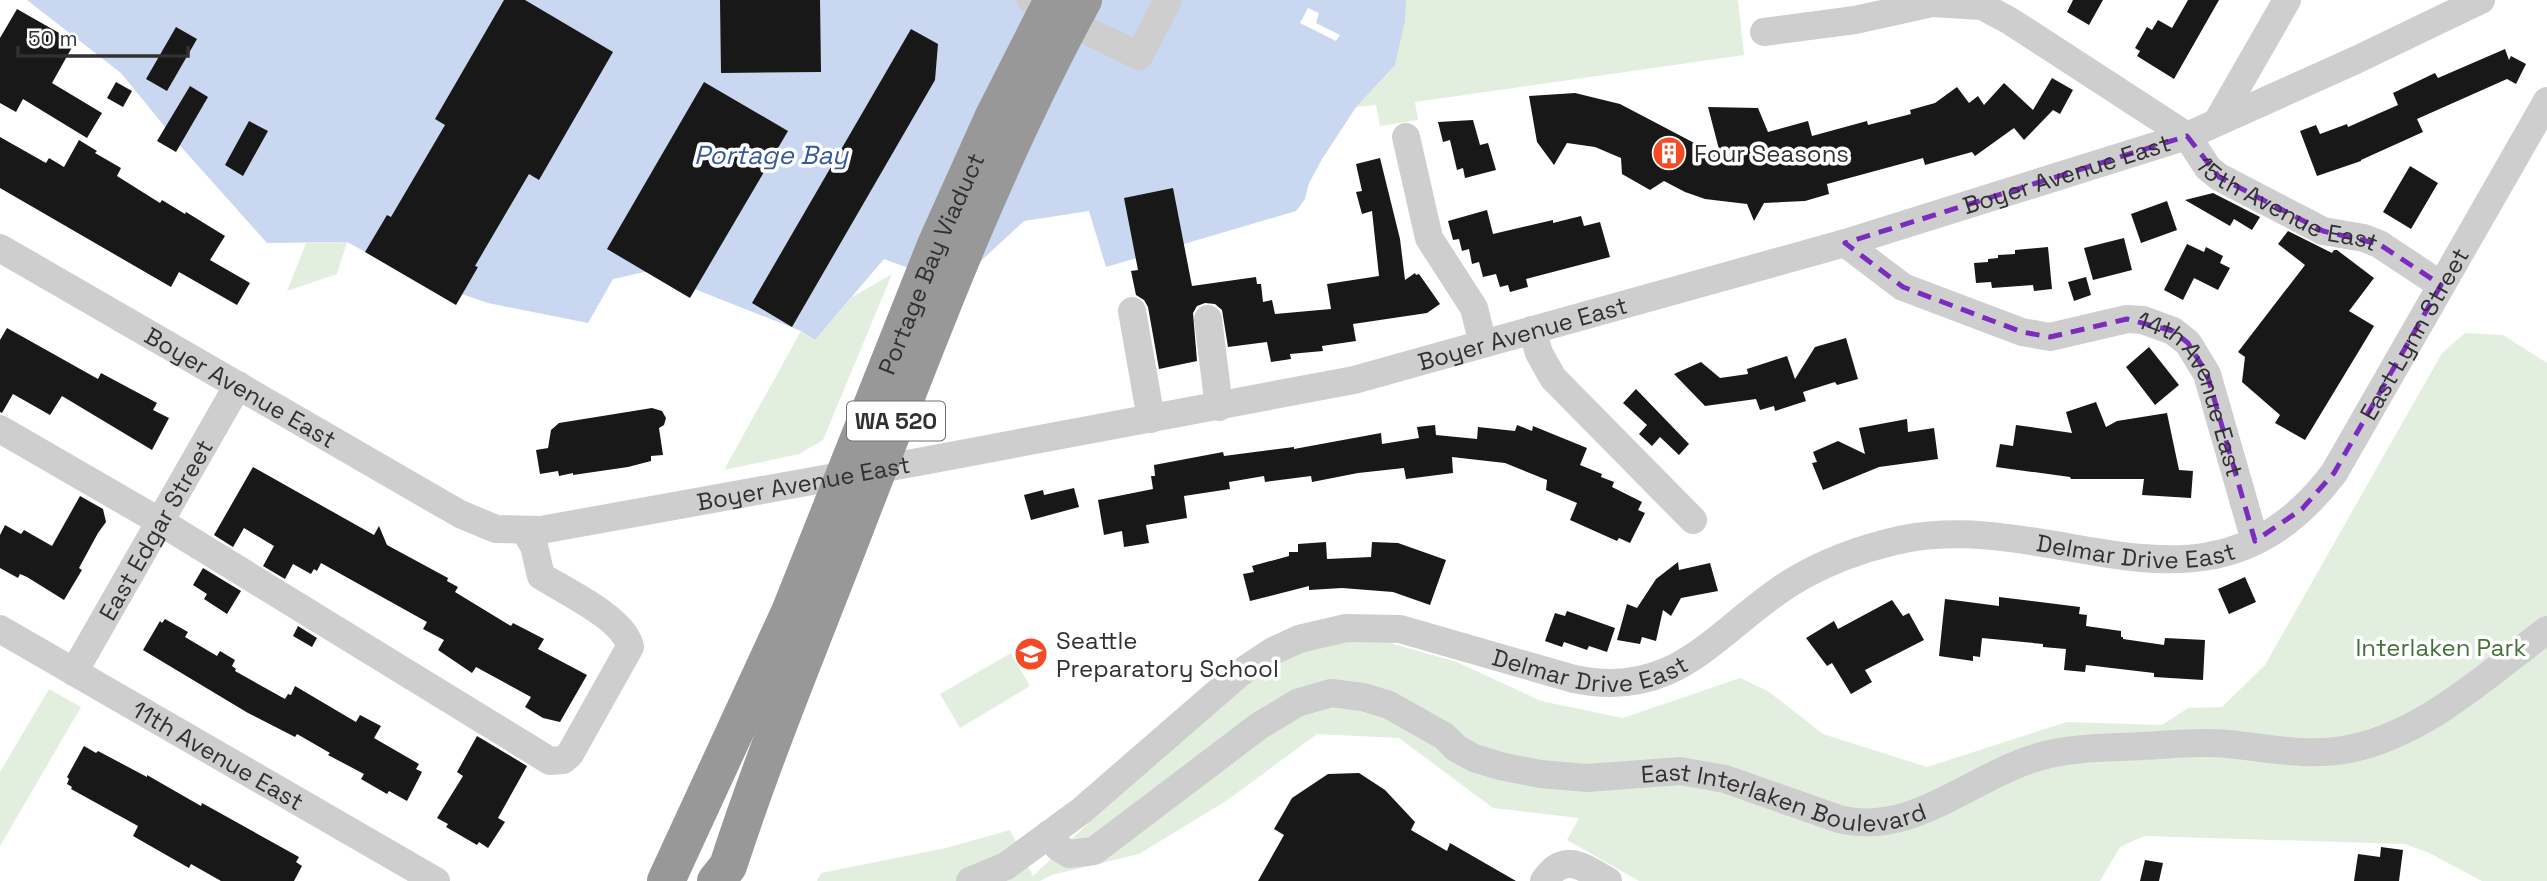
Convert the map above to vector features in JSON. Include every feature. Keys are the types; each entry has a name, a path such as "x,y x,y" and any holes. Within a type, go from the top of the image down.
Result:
{"highway":[{"name":"Portage Bay Viaduct","path":"674,865 790,612 936,245 994,116 1053,0"},
{"name":"WA 520","path":"725,867 960,260 1017,130 1083,0"}],"street":[{"path":"1031,0 1139,57 1168,0"},
{"path":"2217,122 2287,0"},
{"name":"Boyer Avenue East","path":"0,248 460,514 496,528 525,531 730,497 1354,380 1845,243 2187,136 2481,0"},
{"name":"15th Avenue East","path":"1764,32 1855,20 1932,3 1982,6 2010,21 2187,136 2208,168 2219,177 2323,231 2364,237 2379,244 2441,285"},
{"name":"East Lynn Street","path":"2255,541 2302,509 2334,473 2547,101"},
{"path":"1406,137 1429,238 1474,308 1483,344"},
{"name":"14th Avenue East","path":"1845,243 1903,287 2022,332 2050,337 2127,319 2143,320 2173,331 2188,343 2207,374 2255,541"},
{"path":"1132,311 1150,419"},
{"path":"1208,318 1219,407"},
{"path":"1532,330 1539,353 1553,378 1693,520"},
{"name":"East Edgar Street","path":"74,672 238,384"},
{"path":"0,429 159,521 550,761 564,760 570,754 630,647 628,639 606,617 541,576 534,546 525,531"},
{"name":"Delmar Drive East","path":"970,881 1006,866 1081,811 1256,662 1299,639 1329,631 1362,627 1400,629 1574,679 1620,683 1658,676 1689,662 1774,594 1800,577 1843,556 1886,543 1933,536 1977,535 2133,558 2177,561 2208,556 2255,541"},
{"name":"11th Avenue East","path":"0,629 436,881"},
{"name":"East Interlaken Boulevard","path":"1049,834 1058,847 1069,854 1094,851 1259,726 1297,703 1331,693 1363,697 1389,705 1444,736 1456,748 1474,758 1500,766 1540,774 1587,778 1680,771 1725,779 1780,801 1857,824 1874,824 1912,816 2040,757 2085,747 2225,743 2314,754 2354,748 2401,732 2450,703 2547,630"},
{"path":"1553,873 1572,863 1608,881"}],"highlighted area":[{"path":"2187,136 2219,177 2323,231 2379,244 2441,285 2334,473 2302,509 2255,541 2207,374 2188,343 2173,331 2127,319 2050,337 2022,332 1903,287 1845,243"}],"green space":[{"path":"1108,0 1738,0 1744,55 1415,102 1418,120 1380,126 1376,105 1356,107 1309,183"},
{"path":"347,242 337,274 287,291 306,243"},
{"path":"892,274 823,440 799,454 724,470 801,331 815,340 852,297"},
{"name":"Interlaken Park","path":"2465,333 2503,335 2547,363 2547,881 2482,881 2429,853 2405,844 2144,836 2120,847 2100,881 1639,881 1567,840 1579,818 1493,808 1399,738 1317,734 1226,801 1139,854 1052,875 1040,881 817,881 821,873 946,848 1010,830 1033,876 1098,814 1257,674 1313,645 1376,639 1457,662 1541,701 1623,718 1740,678 1768,691 1823,734 1927,767 2067,722 2162,725 2188,708 2222,707 2265,665 2442,353"},
{"path":"1011,653 1030,686 960,728 940,694"},
{"path":"49,689 81,707 0,846 0,772"}],"water":[{"name":"Portage Bay","path":"27,0 1406,0 1405,21 1395,65 1356,107 1322,159 1309,183 1305,199 1296,211 1106,267 1089,211 1024,221 955,285 884,259 815,340 801,331 649,271 613,279 588,323 488,303 412,277 347,242 267,243 183,149 121,73"}],"pier":[{"path":"1308,8 1319,13 1316,23 1340,35 1336,41 1300,23"}],"building":[{"path":"504,0 525,0 613,52 539,180 529,174 475,266 478,267 456,305 365,252 387,215 391,217 445,125 435,119"},
{"path":"720,0 820,0 821,72 721,73"},
{"path":"2073,0 2103,0 2089,25 2067,12"},
{"path":"2188,0 2219,0 2174,79 2137,56 2140,51 2135,48 2147,27 2152,30 2158,20 2172,28"},
{"path":"17,9 75,42 52,83 102,113 87,138 23,99 16,112 0,103 0,38"},
{"path":"176,27 197,39 167,91 146,79"},
{"path":"911,29 938,44 935,80 792,327 752,303"},
{"path":"2505,49 2509,60 2511,56 2526,64 2516,84 2507,79 2417,119 2423,132 2361,161 2317,176 2300,131 2316,125 2320,134 2347,124 2348,127 2398,105 2393,93 2435,73 2438,78"},
{"path":"2052,78 2073,90 2060,114 2053,110 2024,140 2014,128 1975,156 1972,152 1925,165 1923,158 1827,184 1829,194 1805,201 1764,203 1754,221 1747,204 1705,199 1664,181 1650,190 1622,174 1621,158 1595,147 1567,143 1554,165 1537,142 1529,96 1575,93 1620,104 1721,157 1708,107 1758,108 1768,132 1808,121 1812,136 1867,121 1868,125 1911,114 1910,110 1935,103 1957,87 1969,103 1978,96 1984,105 2004,83 2033,110"},
{"path":"116,82 132,91 123,107 107,98"},
{"path":"704,82 788,131 690,298 607,249"},
{"path":"190,86 208,97 176,152 157,141"},
{"path":"1473,120 1480,145 1488,143 1496,170 1465,178 1463,168 1457,170 1450,140 1443,142 1438,122"},
{"path":"249,121 268,131 243,176 225,165"},
{"path":"0,137 46,163 49,158 64,167 79,140 121,168 117,176 160,203 162,200 185,214 186,212 225,236 210,260 250,283 237,305 179,272 171,287 0,188"},
{"path":"1380,158 1400,239 1405,280 1415,273 1419,274 1440,304 1427,313 1353,324 1356,341 1322,346 1323,351 1290,354 1291,359 1271,362 1267,342 1228,347 1222,310 1215,304 1205,303 1197,306 1193,313 1197,361 1159,369 1148,307 1144,300 1136,295 1131,271 1138,270 1124,198 1173,188 1192,286 1256,277 1257,284 1261,284 1263,302 1272,300 1275,314 1331,309 1327,284 1379,276 1372,211 1362,214 1356,192 1362,191 1356,164"},
{"path":"2410,166 2438,183 2411,229 2383,212"},
{"path":"2213,193 2260,217 2252,230 2234,219 2230,226 2185,200"},
{"path":"2167,201 2177,230 2141,243 2131,214"},
{"path":"1487,210 1493,234 1581,216 1584,226 1600,222 1610,257 1526,279 1528,287 1510,292 1508,285 1500,287 1496,274 1483,277 1479,262 1472,264 1469,249 1462,251 1459,239 1453,240 1448,221"},
{"path":"2288,231 2332,253 2337,250 2374,278 2349,311 2374,326 2305,440 2275,423 2280,415 2242,382 2245,357 2238,352 2305,265 2278,244"},
{"path":"2124,238 2132,270 2093,280 2084,248"},
{"path":"2187,244 2204,252 2206,247 2223,256 2220,263 2230,268 2218,290 2194,278 2183,300 2164,290"},
{"path":"2048,247 2052,289 2034,291 2033,285 1992,288 1991,282 1976,283 1974,263 1988,262 1988,259 1998,258 1998,255 2015,254 2015,250"},
{"path":"2086,277 2091,295 2074,301 2068,282"},
{"path":"7,328 98,379 101,373 157,403 153,410 169,418 152,450 62,396 50,415 13,394 2,413 0,412 0,340"},
{"path":"1846,338 1858,379 1837,385 1835,382 1803,392 1806,401 1775,411 1774,406 1760,410 1756,399 1705,406 1674,374 1701,362 1720,378 1748,374 1747,369 1787,356 1795,379 1815,347"},
{"path":"2149,347 2179,385 2155,405 2126,367"},
{"path":"1636,389 1689,444 1679,455 1660,437 1652,446 1639,434 1647,425 1623,403"},
{"path":"2096,402 2106,427 2117,421 2167,413 2179,470 2193,471 2191,498 2142,495 2144,479 2071,479 1996,467 2000,444 2013,446 2016,425 2072,433 2066,412"},
{"path":"652,408 662,411 666,418 664,425 659,428 663,455 651,456 651,461 628,467 573,475 559,476 558,471 540,474 536,450 548,448 551,430 559,423"},
{"path":"1907,419 1908,432 1934,428 1938,459 1879,467 1823,490 1812,463 1817,462 1813,452 1838,441 1865,454 1859,428"},
{"path":"1435,425 1436,435 1477,439 1478,427 1515,431 1517,425 1532,431 1533,426 1587,448 1580,465 1602,474 1601,477 1614,482 1612,487 1642,502 1638,510 1645,513 1630,543 1619,538 1617,541 1570,520 1577,503 1546,490 1547,480 1505,463 1452,457 1453,473 1406,479 1404,468 1312,482 1311,476 1265,482 1264,476 1229,482 1230,489 1184,496 1187,518 1146,525 1149,543 1124,547 1122,531 1104,535 1098,500 1153,489 1151,476 1155,476 1154,465 1223,452 1224,456 1294,449 1381,433 1382,444 1419,438 1417,427"},
{"path":"253,467 374,535 379,526 387,545 448,578 447,581 458,587 455,592 511,626 513,623 544,639 538,649 587,675 560,722 543,718 525,707 531,697 476,667 472,673 438,650 444,640 423,629 427,622 321,563 317,571 314,569 311,574 293,564 285,579 263,566 274,546 244,528 233,547 214,535"},
{"path":"1074,488 1079,507 1031,520 1024,495 1043,490 1044,495"},
{"path":"80,496 103,509 106,522 64,600 27,577 20,574 18,578 0,568 0,535 5,525 21,534 24,530 52,546"},
{"path":"1326,542 1327,559 1371,557 1372,542 1398,543 1446,560 1430,605 1393,592 1342,588 1309,590 1309,586 1250,601 1243,574 1254,572 1252,566 1289,556 1289,552 1298,552 1298,544"},
{"path":"1678,562 1679,570 1710,563 1718,591 1681,598 1671,616 1663,610 1656,641 1642,637 1640,644 1617,640 1627,604 1637,608 1656,579"},
{"path":"203,568 241,591 227,614 204,599 207,594 193,585"},
{"path":"2245,577 2256,602 2229,614 2218,589"},
{"path":"1999,597 2080,607 2079,614 2087,615 2086,626 2121,631 2123,639 2164,645 2165,638 2205,640 2203,680 2154,677 2154,673 2086,665 2085,672 2064,670 2066,649 1982,638 1980,657 1973,656 1973,661 1939,656 1945,599 1999,606"},
{"path":"1892,600 1903,616 1909,613 1924,640 1865,670 1872,682 1851,694 1832,663 1827,666 1806,638 1834,621 1838,629"},
{"path":"1567,611 1615,628 1607,652 1589,646 1587,650 1564,642 1562,647 1545,641 1555,613 1565,616"},
{"path":"165,619 188,632 185,637 217,656 220,651 235,660 232,666 235,671 285,699 288,694 291,695 295,686 356,722 360,715 381,726 374,738 419,764 416,769 422,772 407,801 389,791 387,794 361,779 364,774 328,755 330,753 297,734 295,737 248,713 143,650 160,621 162,623"},
{"path":"298,626 317,638 312,647 293,636"},
{"path":"477,736 527,766 498,818 505,822 488,848 479,842 477,845 446,827 448,824 437,818 463,776 457,772"},
{"path":"84,746 147,775 201,806 202,803 299,857 296,862 302,866 294,881 221,881 191,864 189,868 133,836 138,826 71,789 67,784 67,777"},
{"path":"1359,773 1385,790 1415,822 1411,830 1447,851 1450,843 1516,881 1258,881 1284,835 1274,829 1292,798 1328,774"},
{"path":"2381,847 2403,850 2399,881 2354,881 2358,854 2380,857"},
{"path":"2145,860 2163,863 2159,881 2140,881"}],"place":[{"name":"Four Seasons","path":"1669,153"},
{"name":"Seattle Preparatory School","path":"1031,654"}]}
